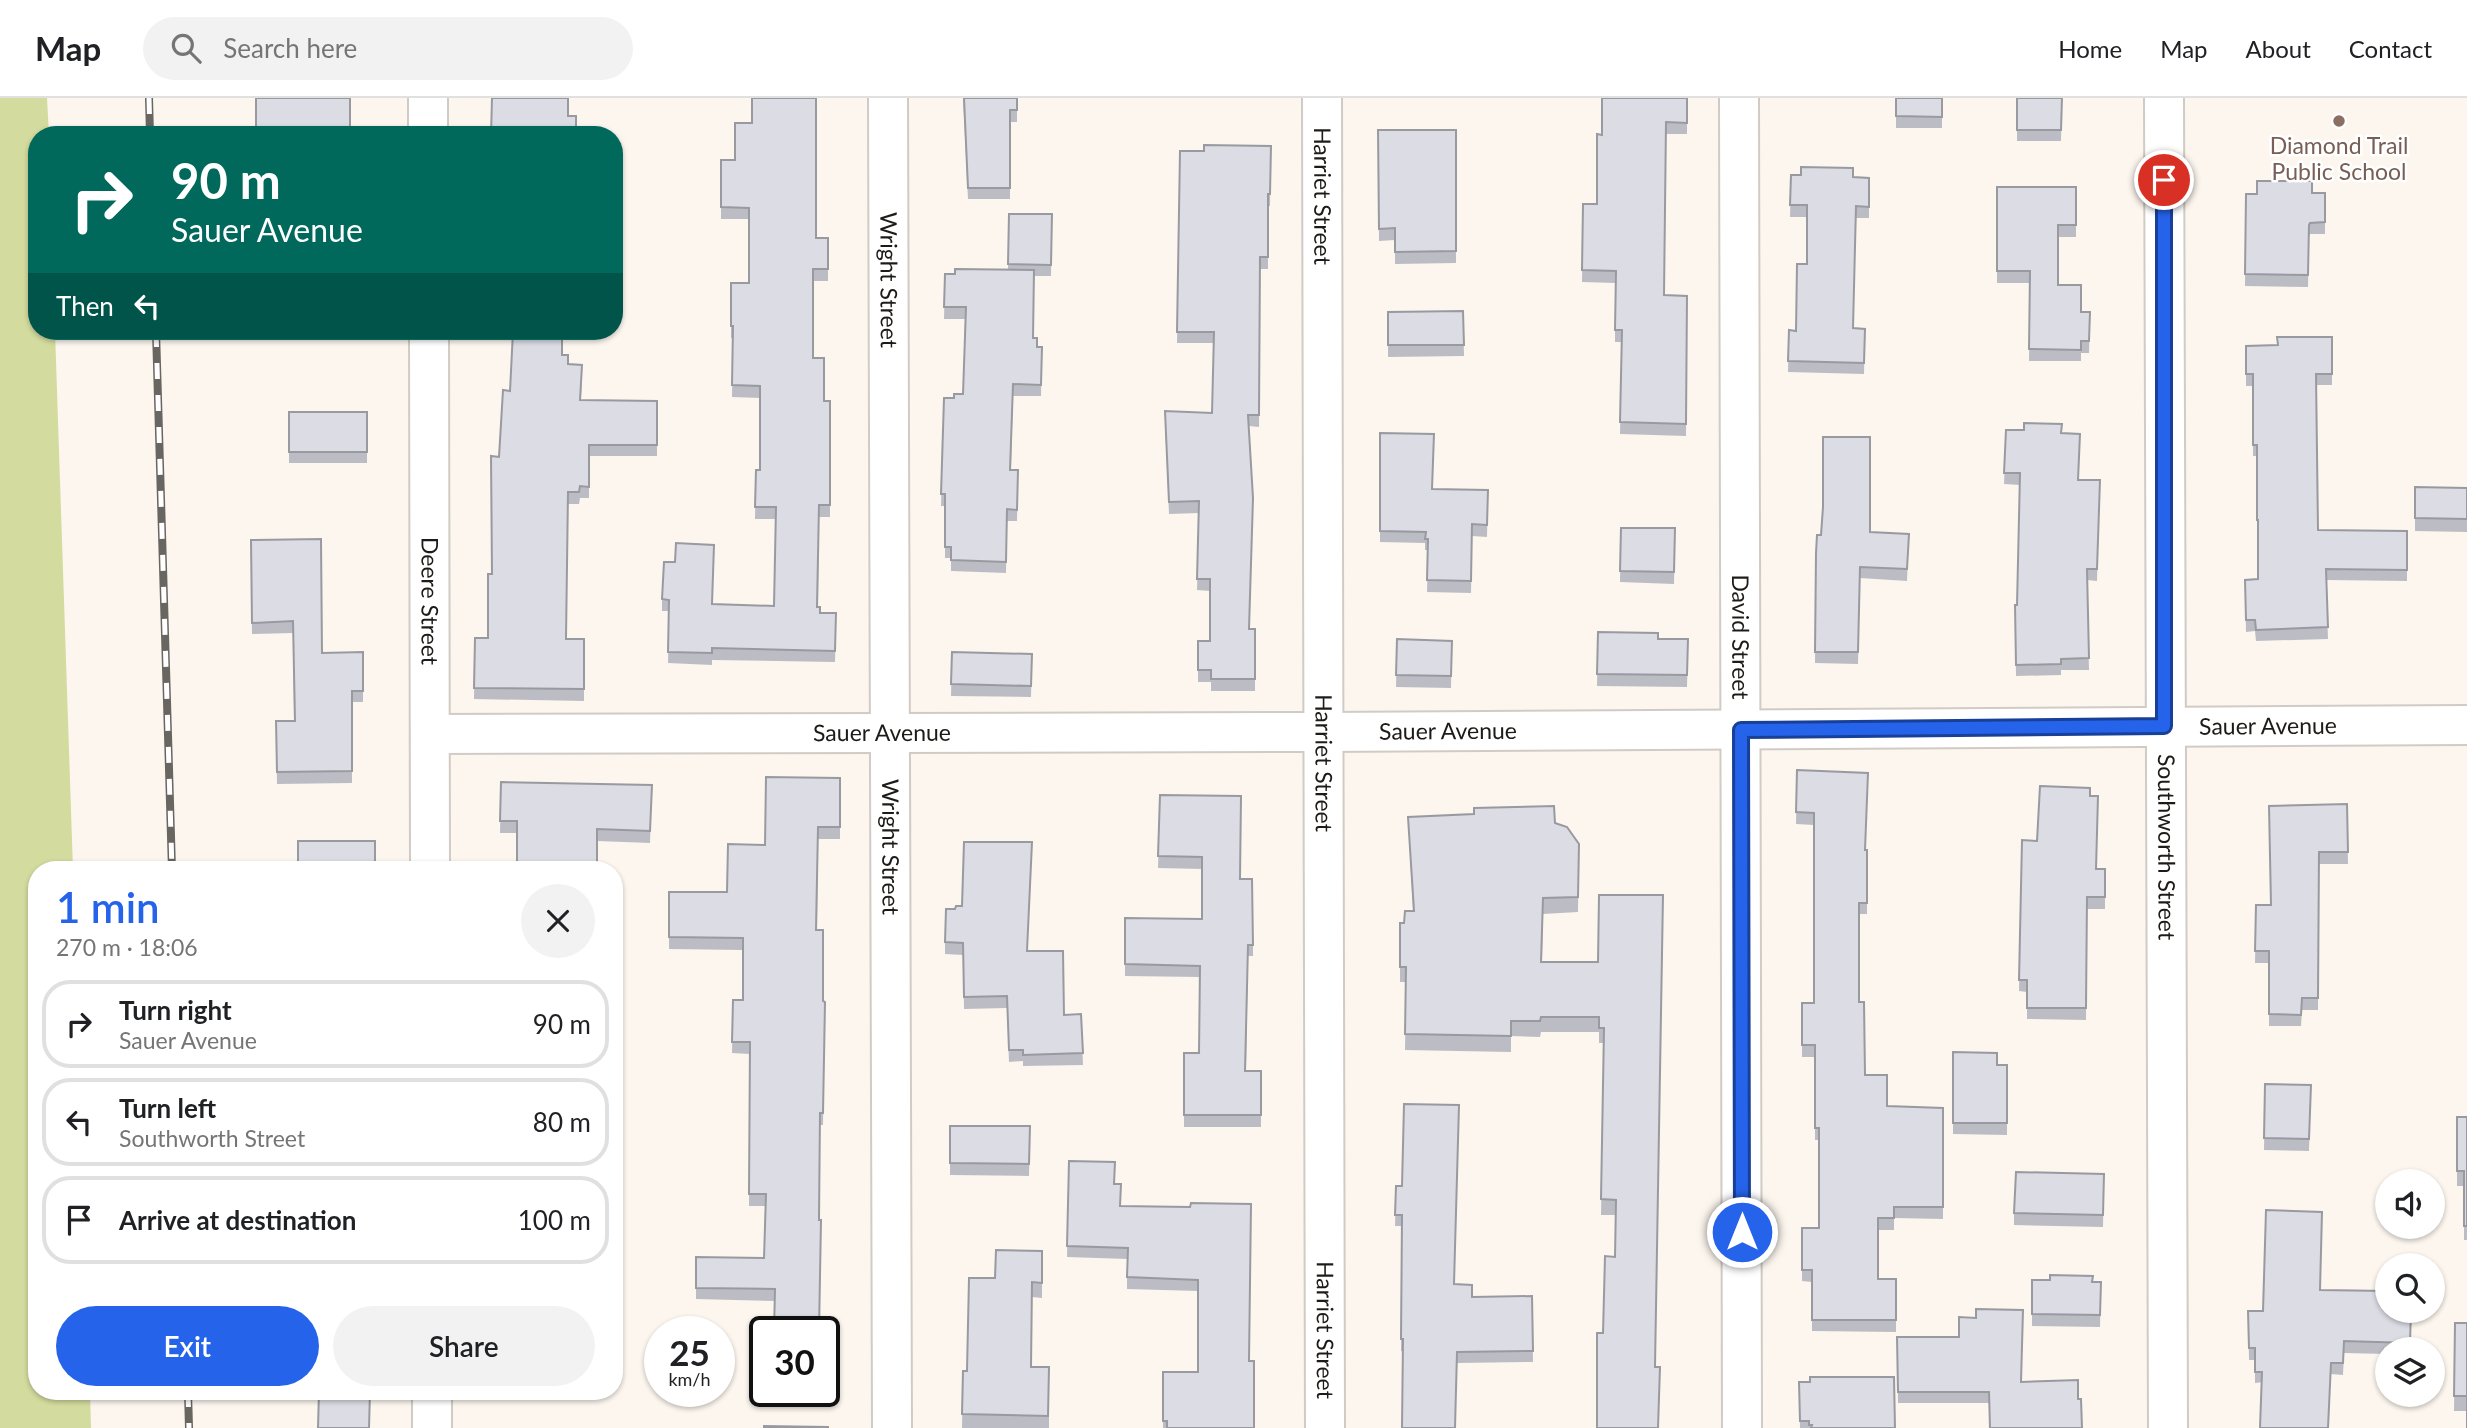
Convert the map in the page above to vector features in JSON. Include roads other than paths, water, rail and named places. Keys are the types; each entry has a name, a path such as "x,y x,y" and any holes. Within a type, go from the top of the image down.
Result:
{"street":[{"path":"428,98 428,126"},
{"name":"Wright Street","path":"888,98 892,1428"},
{"name":"Harriet Street","path":"1322,98 1325,1428"},
{"name":"David Street","path":"1739,98 1742,1428"},
{"name":"Southworth Street","path":"2164,98 2168,1428"},
{"name":"Deere Street","path":"429,340 430,861"},
{"name":"Sauer Avenue","path":"430,734 2467,725"},
{"path":"432,1400 432,1428"}],"railway":[{"path":"149,98 150,126"},
{"path":"156,340 172,861"},
{"path":"188,1400 189,1428"}],"place":[{"name":"Diamond Trail Public School","path":"2339,121"}]}
